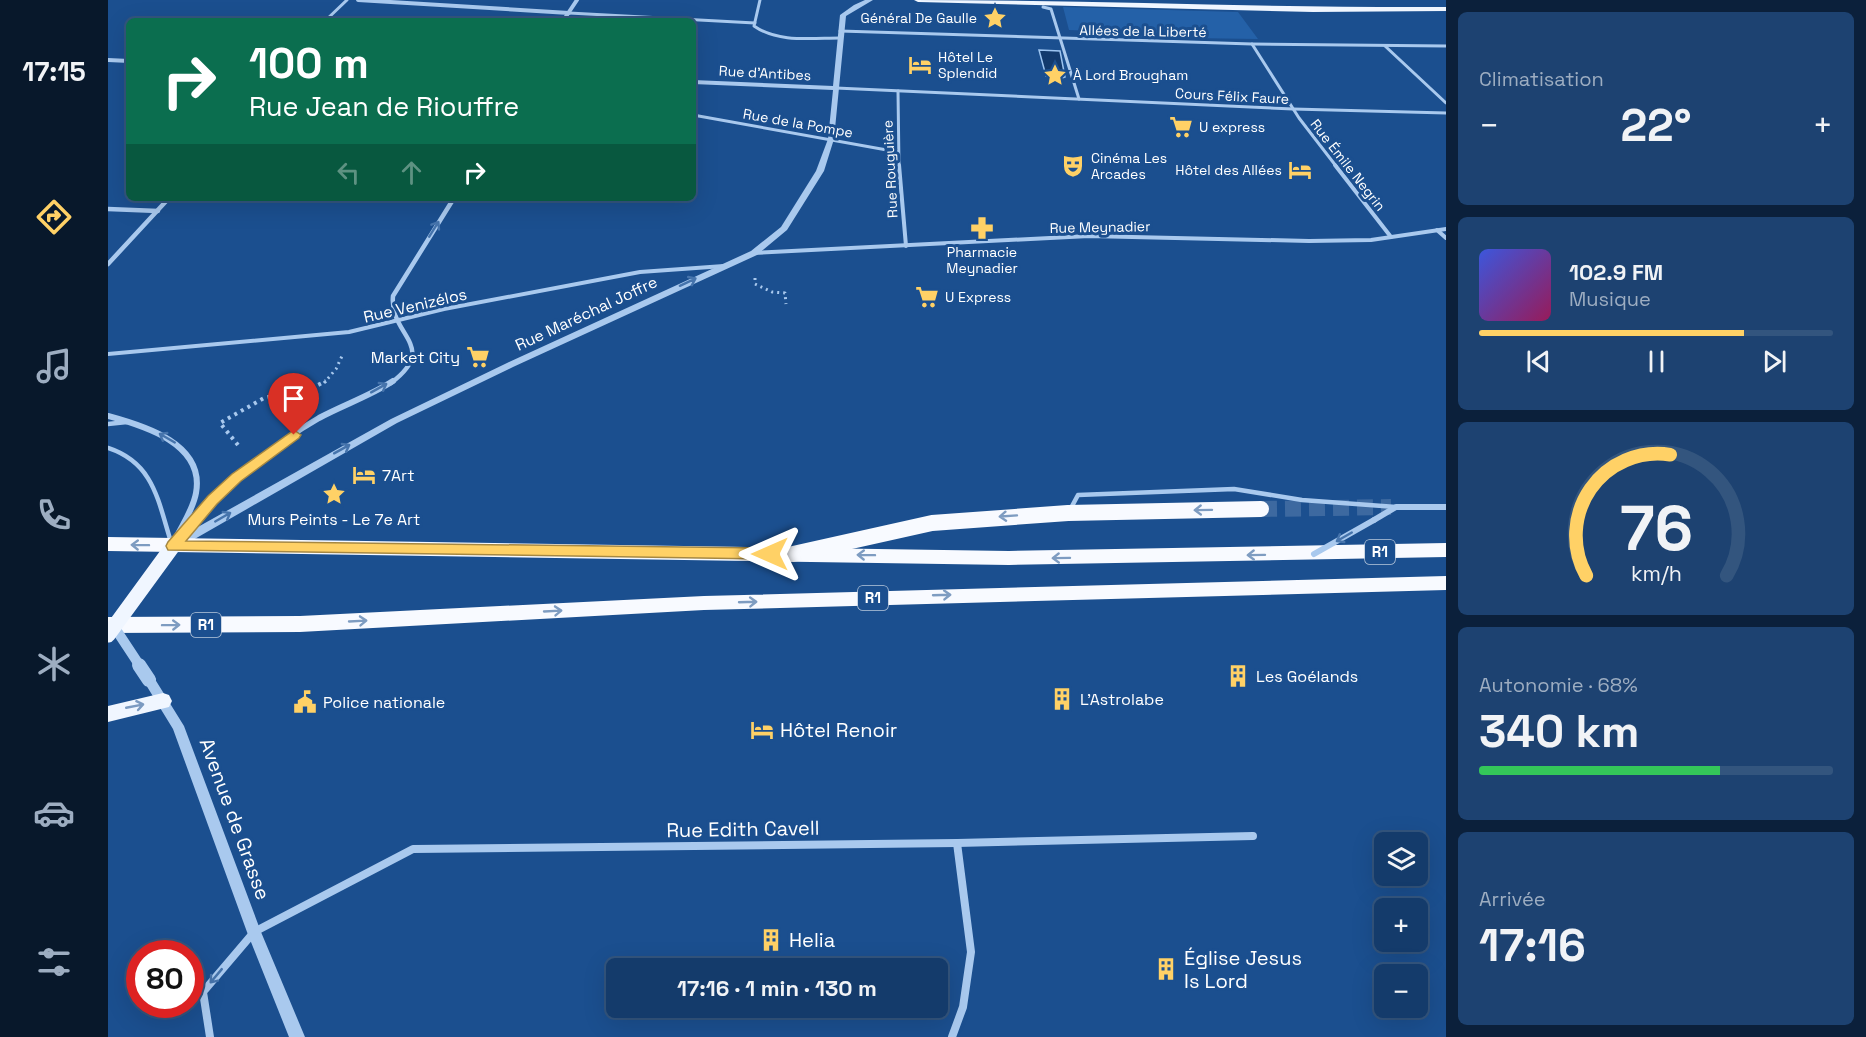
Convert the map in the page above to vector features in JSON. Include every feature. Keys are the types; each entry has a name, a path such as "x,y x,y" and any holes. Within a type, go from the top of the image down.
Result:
{"highway":[{"path":"793,554 932,523 1068,513 1261,509"},
{"name":"R1","path":"108,544 1009,558 1446,550"},
{"name":"R1","path":"109,629 300,624 728,603 1446,583"}],"main road":[{"path":"918,0 1313,10 1446,9"},
{"path":"109,629 173,546"},
{"path":"108,714 163,701"}],"street":[{"path":"328,18 347,0"},
{"path":"358,0 662,18"},
{"path":"565,18 577,0"},
{"path":"696,20 755,23 760,0"},
{"name":"Rue Maréchal Joffre","path":"173,546 394,421 754,253 784,228 820,171 831,139 843,15 870,0"},
{"path":"1043,8 1051,9 1079,99"},
{"name":"Allées de la Liberté","path":"755,23 756,29 768,34 1446,46"},
{"name":"Rue Émile Negrin","path":"1252,44 1293,109 1391,237"},
{"path":"1384,46 1446,103"},
{"path":"108,60 126,61"},
{"name":"Rue d'Antibes","path":"696,82 836,88"},
{"name":"Cours Félix Faure","path":"836,88 1293,109 1446,113"},
{"name":"Rue Rouguière","path":"898,91 898,152 906,246"},
{"name":"Rue de la Pompe","path":"696,116 898,152"},
{"path":"108,264 167,201"},
{"path":"173,546 212,500 257,461 313,422 399,376 409,366 414,354 413,343 391,313 393,297 452,201"},
{"path":"108,208 158,211"},
{"path":"1437,230 1446,238"},
{"name":"Rue Meynadier","path":"754,253 1089,236 1309,241 1371,240 1446,230"},
{"name":"Rue Venizélos","path":"108,354 349,332 444,309 640,272 725,266"},
{"path":"108,416 133,422 163,435 180,446 193,464 198,478 196,493 173,546"},
{"path":"1314,554 1396,507 1446,507"},
{"name":"Avenue de Grasse","path":"109,629 149,680 178,726 254,932 297,1037"},
{"name":"Rue Edith Cavell","path":"254,932 413,849 957,843 1253,836"},
{"path":"952,1037 963,1007 971,952 957,843"},
{"path":"210,1037 203,992 254,932"}],"lane":[{"path":"108,424 133,422"},
{"path":"108,448 122,452 136,461 152,482 173,546"},
{"path":"1068,513 1078,495 1234,489 1302,500 1396,507"}],"path":[{"path":"754,253 755,284 772,292 785,293 786,304"},
{"path":"257,461 241,449 220,423 268,396 318,386 331,380 344,349"}],"shaded area":[{"path":"1063,7 1238,12 1258,39 1124,37 1122,32 1069,30"},
{"path":"1039,50 1060,51 1065,77 1056,80 1046,76"}],"tunnel":[{"path":"1261,509 1391,507"}],"place":[{"name":"Général De Gaulle","path":"995,18"},
{"name":"Hôtel Le Splendid","path":"920,65"},
{"name":"À Lord Brougham","path":"1055,75"},
{"name":"U express","path":"1181,127"},
{"name":"Cinéma Les Arcades","path":"1073,166"},
{"name":"Hôtel des Allées","path":"1300,170"},
{"name":"Pharmacie Meynadier","path":"982,228"},
{"name":"U Express","path":"927,297"},
{"name":"Market City","path":"478,357"},
{"name":"7Art","path":"364,475"},
{"name":"Murs Peints - Le 7e Art","path":"334,494"},
{"name":"Les Goélands","path":"1238,676"},
{"name":"L'Astrolabe","path":"1062,699"},
{"name":"Police nationale","path":"305,702"},
{"name":"Hôtel Renoir","path":"762,730"},
{"name":"Helia","path":"771,940"},
{"name":"Église Jesus Is Lord","path":"1166,969"}],"route":[{"path":"294,435 257,461 212,500 173,546 770,554"}]}
